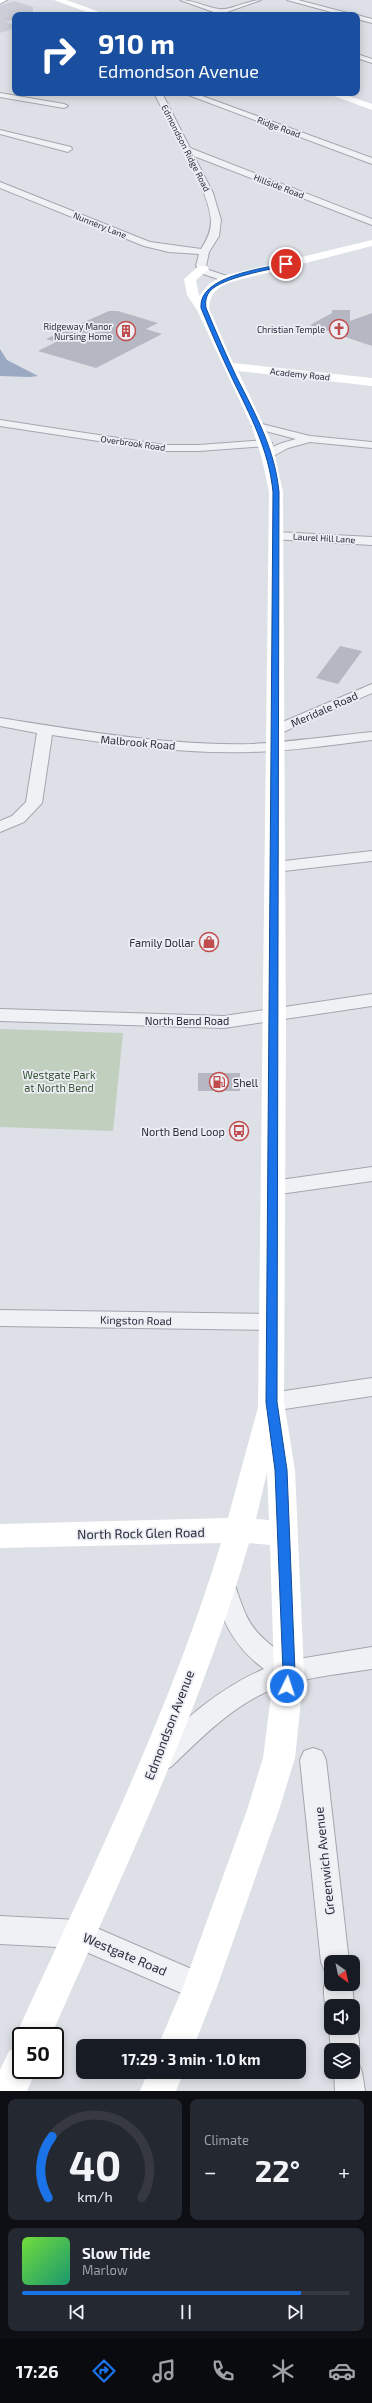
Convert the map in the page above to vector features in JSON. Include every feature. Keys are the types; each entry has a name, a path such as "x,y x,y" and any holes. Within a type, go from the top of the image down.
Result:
{"main road":[{"path":"58,0 95,12"},
{"path":"340,96 372,107"},
{"path":"203,308 203,301 208,290 227,279 372,243"},
{"name":"Edmondson Avenue","path":"179,2039 200,1987 263,1810 279,1758 289,1672 282,1534 281,1470 271,1402 275,1014 276,492 268,449 203,308 193,299 190,289 190,279 203,269"},
{"name":"Academy Road","path":"229,366 372,382"},
{"name":"Edmondson Avenue","path":"37,2027 156,1763 223,1584 239,1530 271,1402"},
{"name":"North Rock Glen Road","path":"0,1536 239,1530 282,1534"},
{"path":"9,2091 14,2079"},
{"path":"158,2091 163,2079"}],"street":[{"path":"183,0 221,12 258,0"},
{"path":"290,0 339,12"},
{"path":"360,18 372,21"},
{"path":"360,57 372,61"},
{"path":"0,95 64,106"},
{"name":"Edmondson Ridge Road","path":"160,96 209,193 216,220 214,236 204,252 201,266 203,269"},
{"name":"Ridge Road","path":"195,96 372,161"},
{"path":"0,132 68,149"},
{"name":"Hillside Road","path":"187,150 372,222"},
{"name":"Nunnery Lane","path":"0,185 147,244 169,249 204,252"},
{"path":"203,269 227,279"},
{"name":"Overbrook Road","path":"0,423 164,448 268,449 310,439"},
{"name":"Overbrook Road","path":"258,426 310,439 372,445"},
{"name":"Laurel Hill Lane","path":"276,536 372,541"},
{"name":"Meridale Road","path":"276,738 372,688"},
{"name":"Malbrook Road","path":"0,722 120,742 234,748 276,738 372,736"},
{"path":"0,827 18,819 34,803 45,730"},
{"path":"275,867 372,856"},
{"name":"North Bend Road","path":"0,1015 224,1022 372,1000"},
{"path":"273,1188 372,1174"},
{"name":"Kingston Road","path":"0,1318 272,1322"},
{"path":"271,1402 372,1387"},
{"path":"223,1584 234,1620 244,1637 258,1652 289,1672"},
{"path":"156,1763 201,1722 230,1699 289,1672 372,1658"},
{"name":"Greenwich Avenue","path":"313,1760 334,1955"},
{"name":"Westgate Road","path":"0,1930 78,1934 200,1987"},
{"path":"349,2079 350,2091"}],"shaded area":[{"path":"14,1 33,7 33,12 12,12 12,20 5,22 12,24 12,29 0,33 0,6"}],"green space":[{"name":"Westgate Park at North Bend","path":"0,1029 123,1033 113,1131 0,1127"}],"water":[{"path":"0,349 7,360 38,376 0,376"}],"building":[{"name":"Christian Temple","path":"332,310 350,310 350,321 372,313 372,346 310,325 332,313"},
{"name":"Ridgeway Manor Nursing Home","path":"109,311 118,311 158,323 146,329 162,334 96,368 38,351 56,342 46,339"},
{"path":"340,646 362,651 338,684 316,678"},
{"name":"Shell","path":"198,1073 240,1073 240,1091 198,1091"}],"place":[{"name":"Christian Temple","path":"339,329"},
{"name":"Ridgeway Manor Nursing Home","path":"126,331"},
{"name":"Family Dollar","path":"209,942"},
{"name":"Shell","path":"219,1082"},
{"name":"North Bend Loop","path":"239,1131"}],"route":[{"path":"286,264 218,282 208,290 204,296 203,308 266,443 274,470 276,492 275,1028 271,1402 281,1470 282,1534 289,1672 287,1686"}]}
